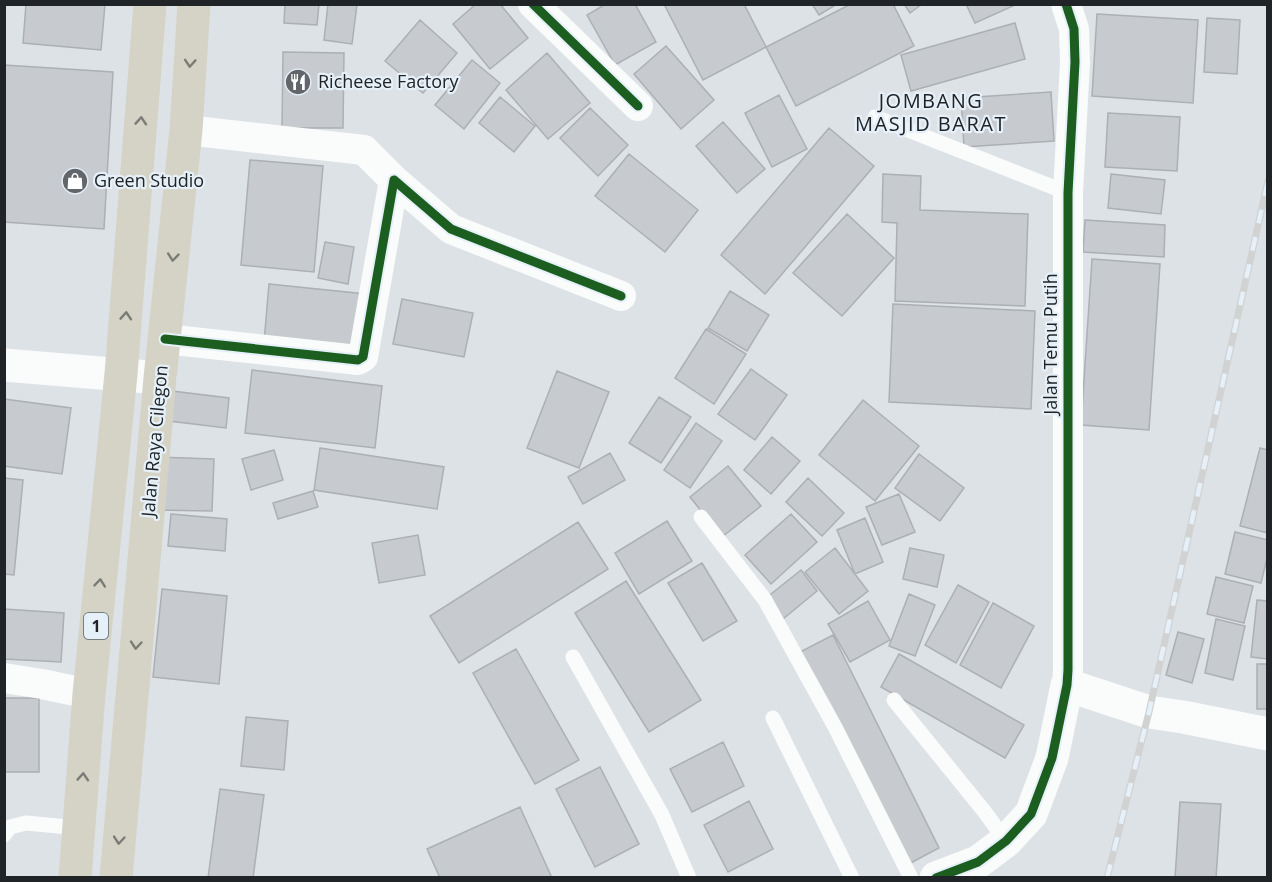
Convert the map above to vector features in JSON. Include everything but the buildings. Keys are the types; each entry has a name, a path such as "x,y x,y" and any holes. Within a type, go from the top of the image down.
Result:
{"highway":[{"name":"1","path":"75,878 89,694 121,374 150,4"},
{"name":"Jalan Raya Cilegon","path":"116,878 160,378 186,130 194,4"}],"street":[{"path":"533,4 638,106"},
{"name":"Jalan Temu Putih","path":"1066,4 1074,29 1075,62 1068,193 1067,685"},
{"path":"186,130 364,150 394,180 451,229 621,296"},
{"path":"165,339 361,359 394,180"},
{"path":"4,365 160,378"},
{"path":"4,678 89,694"},
{"path":"936,878 978,862 1006,841 1031,814 1052,758 1067,685 1149,711 1268,734"}],"lane":[{"path":"874,117 1068,193"},
{"path":"700,517 765,600 835,727 911,878"},
{"path":"573,657 662,815 690,878"},
{"path":"894,700 1006,841"},
{"path":"773,717 852,878"},
{"path":"4,835 10,827 26,823 79,828"}],"railway":[{"path":"1107,878 1149,712 1268,181"}],"cycle path":[{"path":"533,4 638,106"},
{"path":"936,878 978,862 1006,841 1031,814 1052,758 1067,685 1068,193 1075,62 1074,29 1066,4"},
{"path":"165,339 358,360 363,357 394,180 451,229 621,296"}],"place":[{"name":"Richeese Factory","path":"298,82"},
{"name":"Green Studio","path":"75,181"}],"district":[{"name":"JOMBANG MASJID BARAT","path":"931,112"}]}
